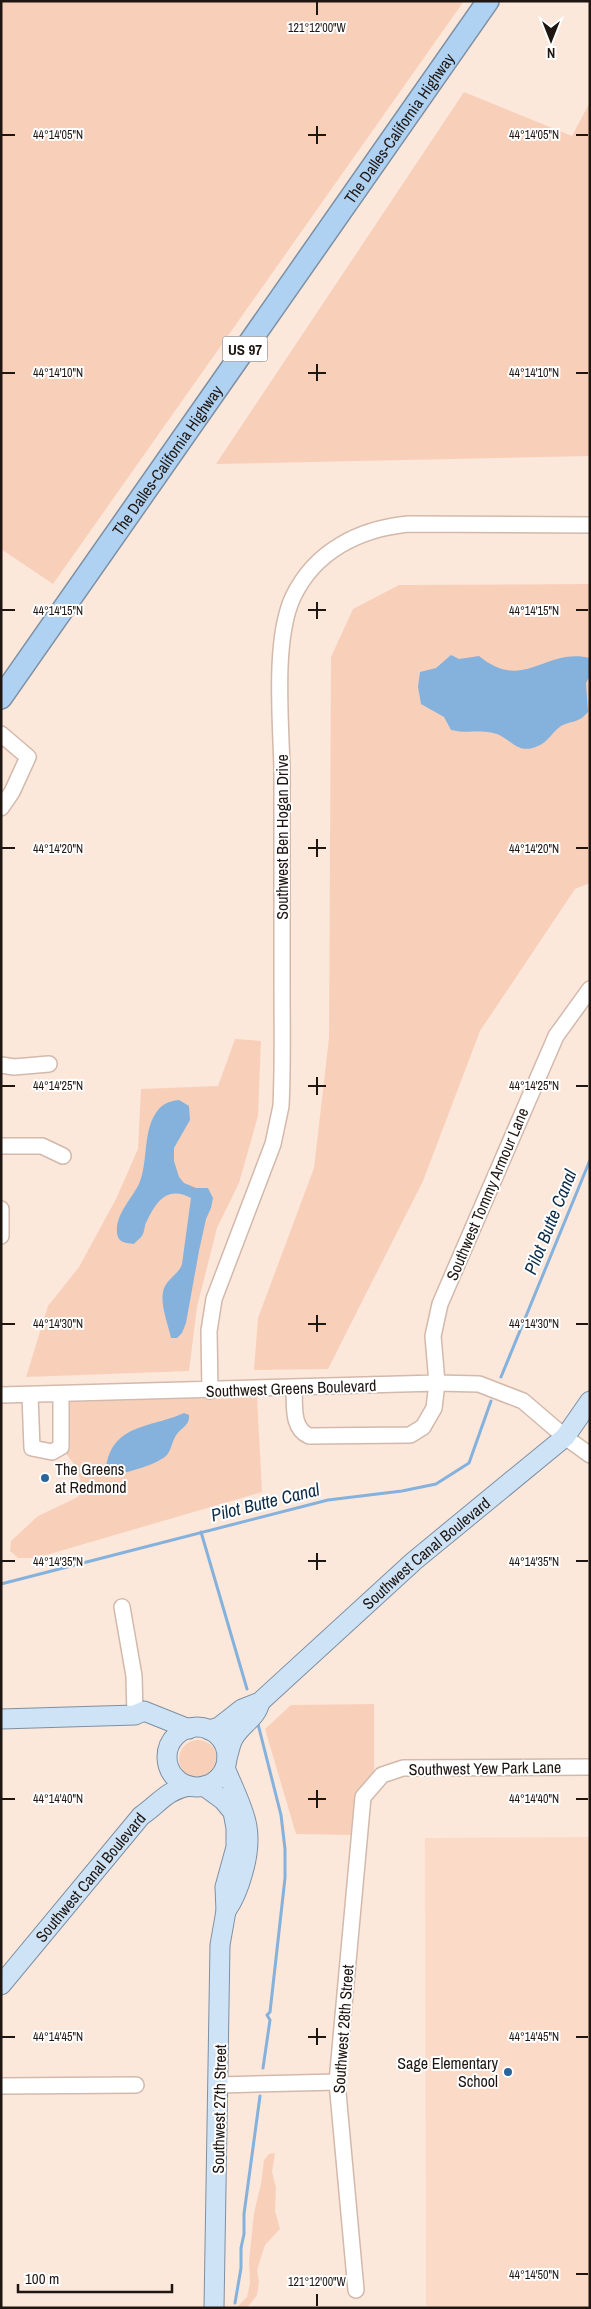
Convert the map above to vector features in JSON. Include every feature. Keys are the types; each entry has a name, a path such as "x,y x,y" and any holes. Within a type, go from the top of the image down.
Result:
{"highway":[{"name":"The Dalles-California Highway","path":"1,698 488,1"}],"main road":[{"name":"Southwest Canal Boulevard","path":"210,1730 219,1727 242,1709 260,1702 426,1550 565,1437 590,1401"},
{"name":"Southwest Canal Boulevard","path":"226,1763 233,1740 242,1727 258,1712 260,1702"},
{"path":"1,1719 135,1715 144,1711 189,1729 210,1730 220,1739 226,1763 217,1780 197,1786 175,1777 165,1737 158,1730 135,1715"},
{"path":"141,1816 148,1799 164,1774 174,1738 189,1729"},
{"name":"Southwest 27th Street","path":"226,1763 246,1815 250,1835 248,1854 236,1897 226,1911"},
{"name":"Southwest Canal Boulevard","path":"1,1985 141,1816 154,1807 168,1793 176,1789 197,1786"},
{"name":"Southwest 27th Street","path":"197,1786 223,1800 233,1812 236,1828 236,1847 225,1887 226,1911 220,1945 214,2308"}],"street":[{"name":"Southwest Ben Hogan Drive","path":"210,1390 209,1332 214,1299 273,1144 281,1106 281,644 292,599 301,582 314,565 330,551 364,533 385,527 408,524 590,525"},
{"path":"1,734 28,757 12,792 1,808"},
{"name":"Southwest Tommy Armour Lane","path":"294,1388 297,1425 302,1432 309,1436 410,1435 423,1427 432,1415 437,1383 433,1336 440,1304 556,1036 590,990"},
{"path":"1,1065 14,1067 49,1064"},
{"path":"1,1146 42,1146 63,1156"},
{"path":"1,1209 1,1236"},
{"name":"Southwest Greens Boulevard","path":"1,1396 437,1383 479,1384 522,1401 590,1455"},
{"path":"30,1395 32,1448 52,1452 61,1447 61,1394"},
{"path":"122,1606 134,1676 135,1715"},
{"name":"Southwest Yew Park Lane","path":"382,1775 403,1768 590,1767"},
{"name":"Southwest 28th Street","path":"356,2290 337,2082 363,1797 382,1775"},
{"path":"219,2085 337,2082"},
{"path":"1,2086 136,2085"}],"shaded area":[{"path":"1,1 464,1 53,584 1,549"},
{"path":"464,92 572,136 590,102 590,456 216,464"},
{"path":"590,584 590,883 575,889 480,1031 423,1181 328,1369 254,1370 258,1318 314,1168 329,1038 331,657 353,609 399,585"},
{"path":"235,1039 261,1041 258,1116 239,1183 217,1228 197,1307 189,1371 26,1377 48,1306 79,1267 116,1199 138,1149 141,1089 218,1086"},
{"name":"The Greens at Redmond","path":"257,1397 262,1492 36,1558 18,1558 10,1551 11,1541 38,1516 78,1497 82,1488 77,1468 67,1455 66,1402"},
{"path":"374,1704 374,1771 363,1785 356,1800 352,1835 296,1834 265,1729 291,1705"},
{"path":"198,1740 211,1746 217,1759 211,1772 198,1778 185,1772 179,1759 185,1746"},
{"name":"Sage Elementary School","path":"590,1837 590,2306 426,2307 425,1838"},
{"path":"275,2153 272,2172 276,2188 275,2211 280,2229 265,2245 257,2270 259,2282 257,2295 247,2308 236,2308 247,2297 250,2283 249,2261 254,2213 261,2184 264,2160 269,2154"}],"water":[{"path":"451,655 459,659 479,656 495,666 509,670 522,670 560,658 574,656 590,658 590,676 586,683 588,712 578,720 561,726 545,742 525,749 516,746 497,734 451,730 444,717 421,704 418,687 420,672 436,668"},
{"path":"179,1100 189,1106 190,1120 174,1148 174,1161 179,1177 184,1183 196,1188 208,1188 213,1198 199,1251 186,1323 182,1333 177,1338 171,1338 164,1310 164,1288 178,1272 182,1264 191,1198 170,1194 159,1201 146,1223 142,1236 134,1244 123,1242 119,1239 117,1226 121,1213 142,1176 148,1132 154,1116 165,1104"},
{"path":"184,1413 189,1415 188,1421 175,1436 167,1455 139,1469 109,1474 106,1469 109,1454 124,1435 135,1429"}],"waterway":[{"name":"Pilot Butte Canal","path":"501,1377 590,1160"},
{"name":"Pilot Butte Canal","path":"1,1584 328,1500 402,1491 436,1484 469,1463 491,1401"},
{"path":"201,1532 247,1689"},
{"path":"258,1724 281,1815 285,1849 285,1878 270,2012 267,2015 270,2020 263,2068"},
{"path":"235,2303 241,2268 244,2214 260,2096"}],"place":[{"name":"The Greens at Redmond","path":"45,1478"},
{"name":"Sage Elementary School","path":"508,2072"}]}
